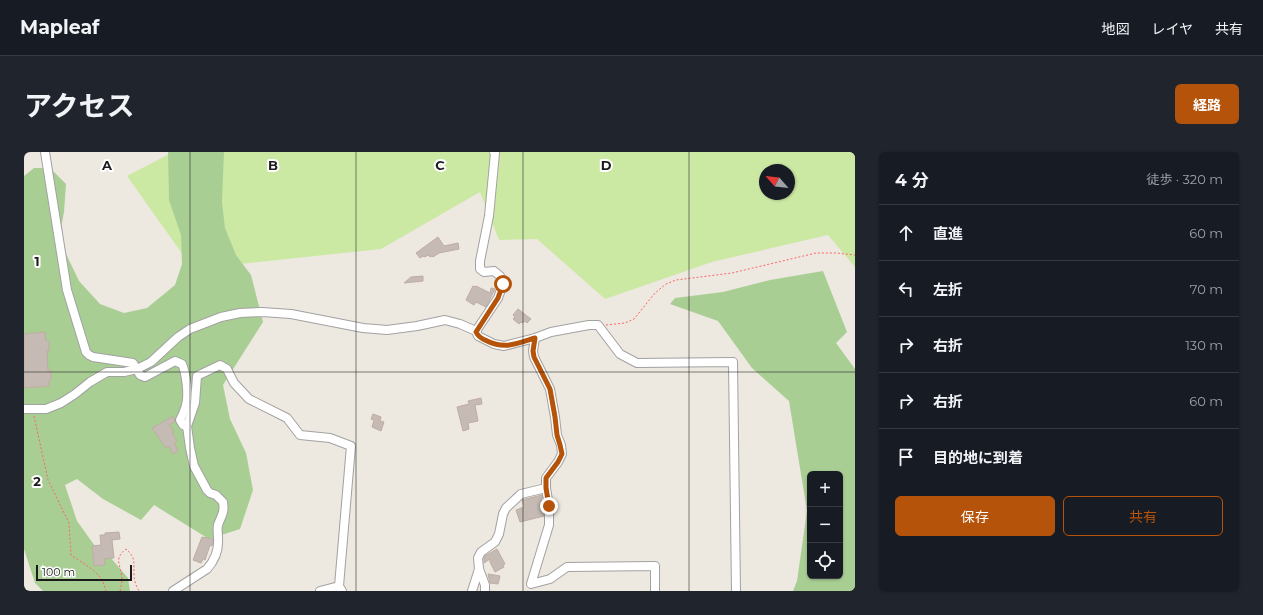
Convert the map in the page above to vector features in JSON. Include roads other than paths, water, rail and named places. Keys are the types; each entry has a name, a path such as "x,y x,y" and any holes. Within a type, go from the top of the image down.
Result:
{"street":[{"path":"45,152 67,290 86,352 93,357 133,363 140,375 145,377 175,361 182,364 184,368 187,394 186,406 180,420 183,425 187,426"},
{"path":"476,332 498,298 503,284 500,276 494,271 484,272 480,269 480,261 489,216 494,152"},
{"path":"28,409 46,409 61,403 90,382 107,372 124,372 137,369 151,362 178,337 190,329 221,317 240,313 262,312 291,314 363,328 388,330 418,326 445,320 460,324 476,332 478,336 483,339 494,344 504,346 551,332 589,325 598,325 620,354 637,363 733,362 736,591"},
{"path":"531,588 549,525 549,506 546,478 562,454 557,435 550,389 534,357 533,351 535,338"},
{"path":"173,591 207,569 217,554 218,527 223,514 223,502 216,495 207,490 194,466 187,426 194,403 197,376 220,365 227,369 234,383 249,399 287,418 300,435 330,438 351,446 340,589 320,591"},
{"path":"485,591 485,585 479,569 478,558 481,552 495,542 499,534 503,514 506,508 521,494 546,488"},
{"path":"531,588 550,579 567,567 655,566 655,591"},
{"path":"472,591 479,569"}]}
